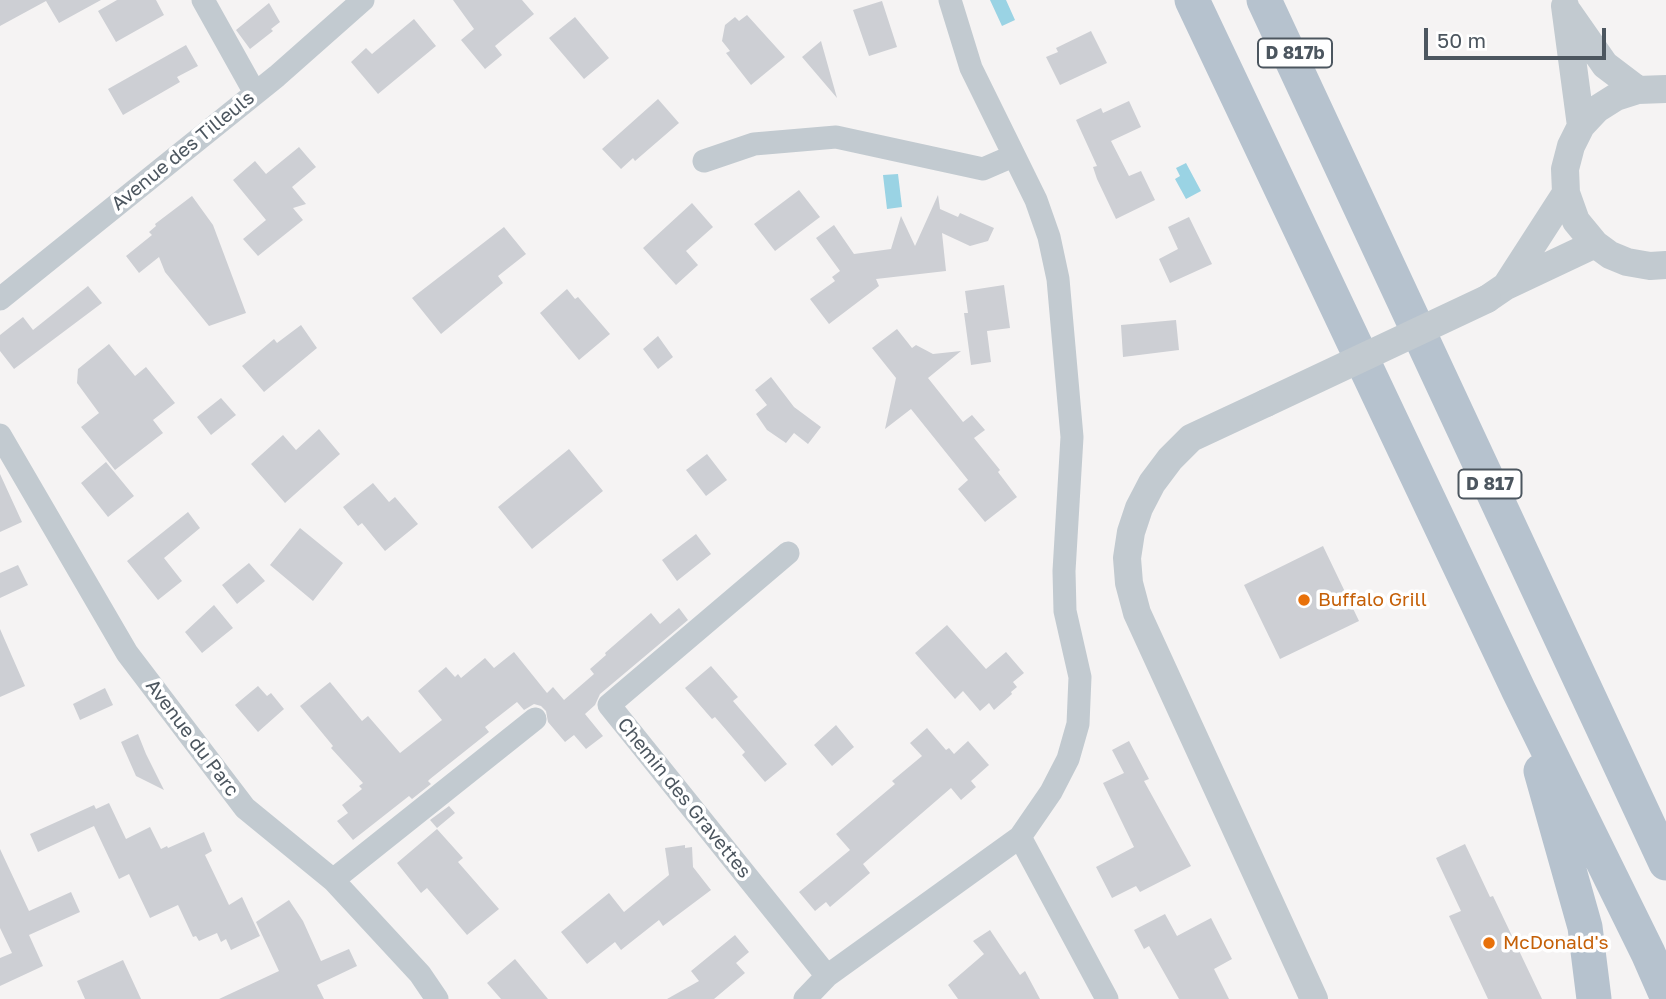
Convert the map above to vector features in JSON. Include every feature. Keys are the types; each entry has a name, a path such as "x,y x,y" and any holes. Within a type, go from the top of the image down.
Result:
{"main road":[{"name":"D 817","path":"1192,0 1518,691 1666,994"},
{"name":"D 817","path":"1264,0 1666,863"},
{"name":"D 817b","path":"1276,0 1314,106"},
{"path":"1518,691 1585,928 1594,999"}],"street":[{"path":"203,0 255,93"},
{"name":"Avenue des Tilleuls","path":"0,299 255,93 363,0"},
{"path":"805,999 827,976 1020,837 1051,792 1068,759 1079,724 1081,696 1077,656 1065,611 1064,571 1073,437 1058,279 1049,237 1036,200 971,68 950,0"},
{"path":"1563,3 1605,65 1638,89"},
{"path":"1563,3 1581,126"},
{"path":"1666,89 1638,89 1616,97 1597,109 1581,126 1570,146 1565,169 1566,192 1576,221 1595,244 1610,255 1627,262 1650,266 1666,265"},
{"path":"704,161 754,144 836,136 984,169 1013,156"},
{"path":"1496,293 1566,192"},
{"path":"1314,999 1137,612 1129,583 1127,558 1131,531 1139,508 1152,483 1170,459 1191,438 1595,244"},
{"name":"Avenue du Parc","path":"0,435 127,653 245,808 333,880 420,974 437,999"},
{"name":"Chemin des Gravettes","path":"788,553 609,705 827,976"},
{"path":"333,880 535,719"},
{"path":"1020,837 1107,999"}],"water":[{"path":"990,0 1006,0 1015,20 1002,26"},
{"path":"1186,163 1201,191 1186,199 1175,179 1180,176 1176,168"},
{"path":"898,174 902,207 887,209 883,175"}],"building":[{"path":"0,0 101,0 59,23 46,1 0,26"},
{"path":"117,0 156,0 164,15 116,42 98,11"},
{"path":"453,0 522,0 534,14 495,46 502,55 485,69 461,40 474,29"},
{"path":"882,1 897,47 869,56 853,10"},
{"path":"269,3 280,22 250,49 236,30"},
{"path":"747,15 785,57 751,85 726,53 730,51 722,41 725,25 735,17 739,21"},
{"path":"575,17 609,58 584,79 549,38"},
{"path":"414,19 436,46 378,94 351,62 366,48 372,54"},
{"path":"1091,31 1107,63 1060,85 1046,57 1058,52 1056,48"},
{"path":"821,41 837,98 802,57"},
{"path":"186,45 198,66 177,77 180,82 123,115 108,89"},
{"path":"658,99 679,123 635,161 633,158 621,169 602,149"},
{"path":"1129,101 1141,127 1111,141 1129,176 1141,171 1155,200 1116,219 1097,179 1093,167 1097,166 1076,120 1101,108 1103,113"},
{"path":"299,147 316,167 292,187 306,204 293,208 303,220 258,256 243,239 266,220 233,180 255,161 266,174"},
{"path":"799,190 820,217 775,251 754,224"},
{"path":"938,195 940,209 958,217 960,213 994,228 988,241 970,246 942,233 946,271 876,279 879,286 829,324 810,299 835,281 832,277 840,271 816,238 834,225 854,254 891,249 901,216 915,246"},
{"path":"192,196 213,225 246,313 209,326 165,272 159,257 139,273 126,256 152,235 149,232 155,224"},
{"path":"692,203 713,227 686,251 698,265 676,285 643,248"},
{"path":"1189,217 1212,264 1170,283 1159,259 1178,249 1168,227"},
{"path":"504,227 526,254 498,276 503,283 441,334 412,298"},
{"path":"1004,285 1010,328 987,331 991,362 971,365 964,313 968,313 965,291"},
{"path":"88,286 102,303 14,369 0,351 0,335 23,317 33,330"},
{"path":"567,289 575,299 578,297 610,334 579,360 540,313"},
{"path":"1176,320 1179,350 1123,357 1121,325"},
{"path":"301,325 317,348 264,392 242,366 274,339 277,343"},
{"path":"897,329 912,348 916,345 933,354 961,351 928,378 963,422 972,415 985,430 974,438 1000,470 998,472 1017,497 985,522 958,489 968,480 911,409 885,429 896,378 872,348"},
{"path":"658,336 673,357 658,369 643,349"},
{"path":"109,344 135,376 146,367 175,403 153,420 163,433 115,470 81,427 99,413 77,383 78,369"},
{"path":"771,377 794,407 821,427 808,444 794,433 786,443 767,430 756,414 767,405 755,390"},
{"path":"221,398 236,415 211,435 197,417"},
{"path":"319,429 340,454 285,503 251,464 283,435 296,450"},
{"path":"569,449 603,491 532,549 498,507"},
{"path":"707,454 727,480 706,496 686,470"},
{"path":"106,462 134,496 108,517 81,483"},
{"path":"0,474 22,522 0,532"},
{"path":"373,483 389,502 395,497 418,524 385,551 362,523 358,526 343,507"},
{"path":"188,512 200,528 164,558 182,581 158,600 127,561"},
{"path":"300,528 343,563 313,601 270,565"},
{"path":"696,534 711,554 677,581 662,560"},
{"path":"1323,546 1359,621 1280,659 1244,585"},
{"path":"249,563 265,581 237,604 222,585"},
{"path":"18,565 28,585 0,598 0,573"},
{"path":"214,605 233,628 202,653 185,632"},
{"path":"679,608 688,620 600,694 595,705 585,714 603,736 586,749 574,735 565,742 548,722 546,711 541,706 534,704 524,710 517,702 485,727 489,732 430,779 428,781 431,784 412,799 409,796 353,840 337,821 348,813 342,805 362,789 359,786 363,783 331,748 333,746 300,706 330,682 362,721 368,716 400,753 442,720 418,691 446,667 455,677 458,674 461,678 485,658 494,668 514,652 547,693 553,687 564,700 594,674 590,669 605,653 651,613 660,624"},
{"path":"947,625 986,669 1006,652 1024,673 1013,682 1017,687 1012,694 994,710 989,703 980,711 963,691 955,699 915,653"},
{"path":"0,629 25,686 0,697"},
{"path":"711,666 738,697 733,701 787,764 765,782 742,755 745,752 685,688"},
{"path":"258,686 267,696 271,693 284,709 258,732 235,705"},
{"path":"105,688 113,705 80,720 73,704"},
{"path":"836,725 854,747 832,766 814,745"},
{"path":"927,728 946,750 949,748 954,754 968,741 989,765 971,781 976,787 961,800 951,788 863,864 870,873 830,907 826,902 815,911 799,892 850,850 836,834 895,784 892,781 922,756 910,743"},
{"path":"138,734 164,790 136,776 121,742"},
{"path":"1129,741 1149,779 1144,781 1191,866 1140,892 1136,886 1112,898 1096,867 1134,847 1103,783 1124,773 1112,750"},
{"path":"109,803 126,839 150,827 161,849 204,832 212,851 205,855 229,905 242,897 260,936 231,950 226,939 221,942 217,933 199,941 196,936 193,937 178,905 150,918 129,874 119,879 94,826 38,852 30,834 94,805 96,809"},
{"path":"449,806 455,813 437,828 430,820"},
{"path":"437,829 463,858 458,862 499,909 467,935 427,888 421,893 397,863"},
{"path":"1465,844 1542,999 1488,999 1449,916 1461,911 1436,858"},
{"path":"685,845 685,848 692,847 693,867 711,890 663,926 659,920 621,950 615,942 587,964 561,932 609,893 624,912 669,875 665,848"},
{"path":"0,849 29,911 71,892 80,912 29,935 43,966 0,986 0,958 12,953 0,928"},
{"path":"289,900 303,921 321,961 349,949 357,966 317,985 324,999 219,999 279,971 256,922"},
{"path":"1165,914 1177,936 1211,918 1232,959 1214,969 1229,999 1179,999 1149,946 1144,949 1134,930"},
{"path":"990,930 1020,975 1025,971 1040,999 958,999 948,985 984,954 973,941"},
{"path":"735,935 749,952 736,963 745,973 714,999 667,999 699,981 691,971"},
{"path":"515,959 548,999 501,999 487,983"},
{"path":"123,960 141,999 85,999 77,981"}],"place":[{"name":"Buffalo Grill","path":"1304,600"},
{"name":"McDonald's","path":"1489,943"}]}
